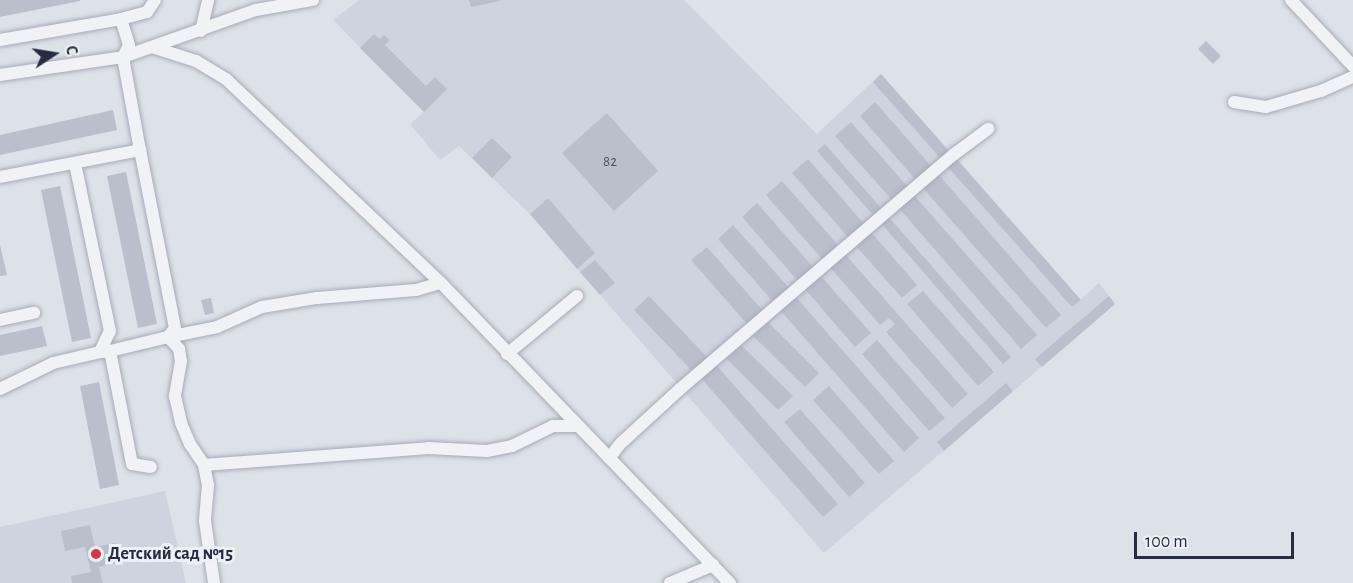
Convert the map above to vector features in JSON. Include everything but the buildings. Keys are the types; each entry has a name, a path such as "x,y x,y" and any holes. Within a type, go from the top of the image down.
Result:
{"street":[{"path":"0,40 121,19 147,12 155,0"},
{"path":"201,31 208,0"},
{"path":"0,75 123,57 256,10 286,2 312,0"},
{"path":"1291,0 1353,66"},
{"path":"121,19 129,45 123,57 175,328 168,337"},
{"path":"152,48 196,61 226,79 441,283 730,583"},
{"path":"1234,102 1266,106 1321,91 1353,77"},
{"path":"610,457 620,444 680,389 952,155 988,129"},
{"path":"0,177 140,150"},
{"path":"75,164 110,331 105,352 132,464 151,467"},
{"path":"0,389 53,363 217,327 262,307 317,298 416,290 441,283"},
{"path":"507,354 578,296"},
{"path":"0,320 34,313"},
{"path":"168,337 179,349 181,361 175,396 181,423 190,444 204,465 208,485 205,521 214,583"},
{"path":"204,465 428,448 486,451 512,446 554,426 578,426"},
{"path":"670,583 713,565"}],"shaded area":[{"path":"359,0 684,0 817,134 881,74 1080,300 1099,283 1115,304 824,553 530,214 459,146 440,160 410,124 424,112 333,20"},
{"name":"Детский сад №15","path":"165,491 186,583 0,583 0,527"}],"place":[{"name":"Детский сад №15","path":"96,554"}]}
